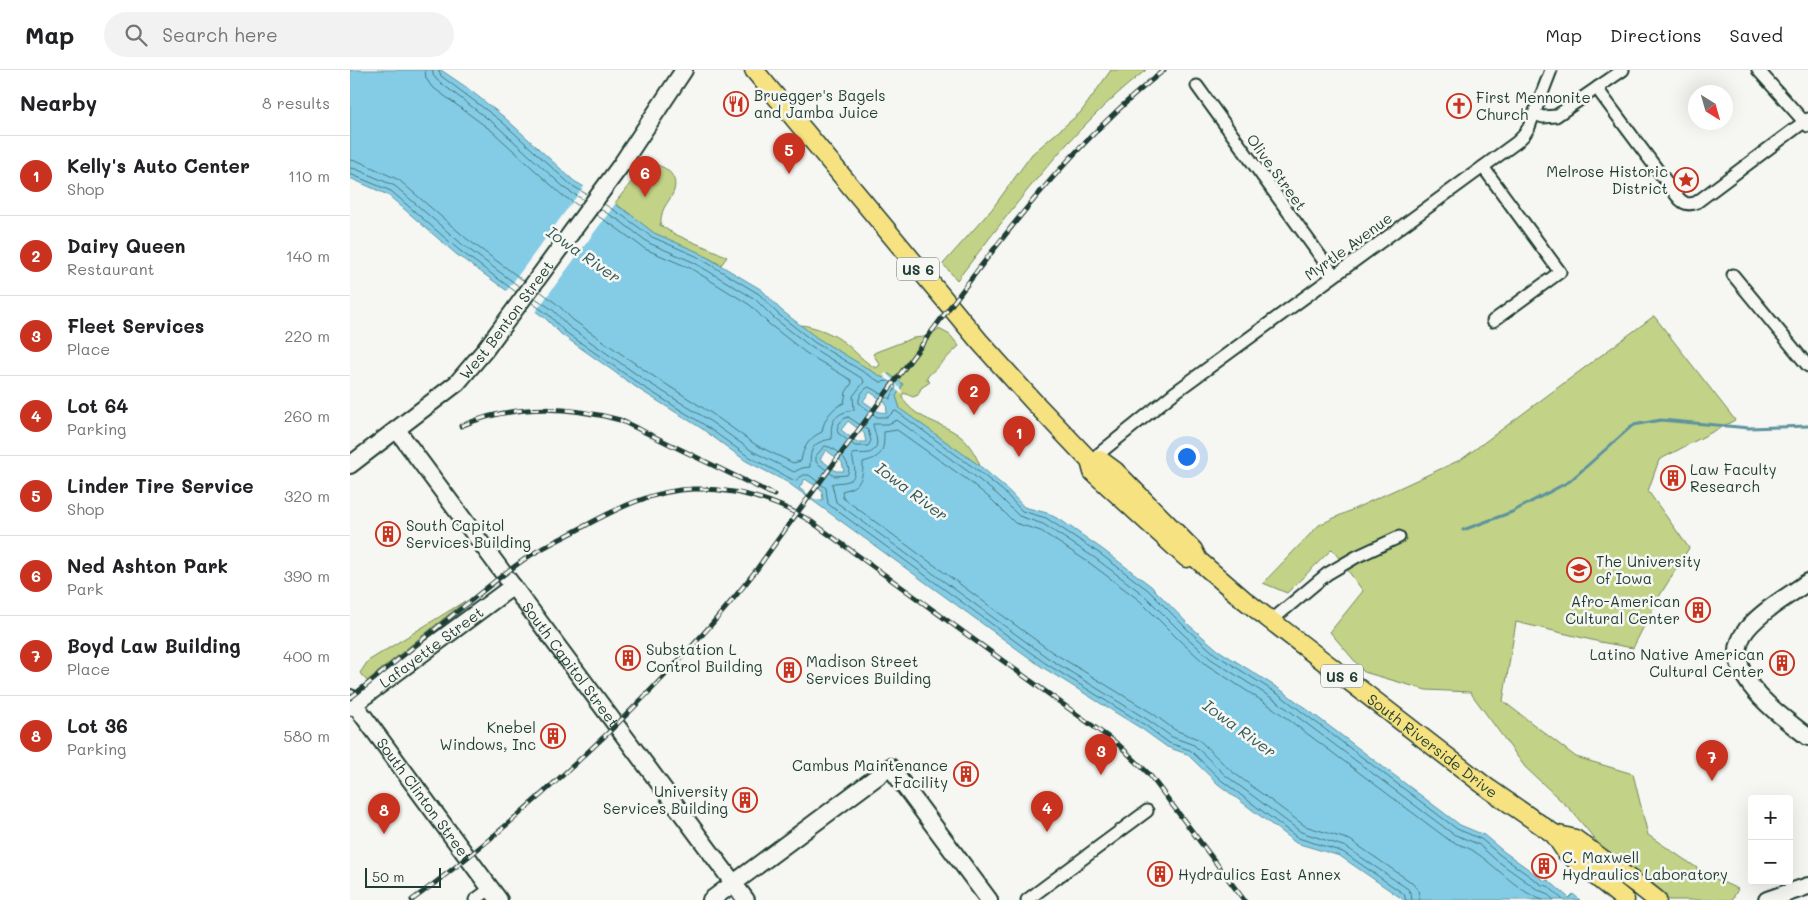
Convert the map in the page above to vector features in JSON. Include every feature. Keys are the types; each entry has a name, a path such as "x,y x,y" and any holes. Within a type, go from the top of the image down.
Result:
{"main road":[{"name":"South Riverside Drive","path":"754,70 979,341 1090,461 1100,460 1115,471 1193,550 1198,560 1243,599 1484,785 1554,834 1566,852 1626,900"},
{"name":"South Riverside Drive","path":"1554,834 1575,839 1657,900"}],"street":[{"name":"West Benton Street","path":"350,465 443,396 457,383 485,350 621,165 684,70"},
{"name":"Myrtle Avenue","path":"1090,461 1174,393 1524,135 1551,70"},
{"path":"1534,114 1543,117 1556,116 1623,70"},
{"path":"1598,87 1601,94 1677,196 1686,204 1697,202 1807,122 1758,70"},
{"name":"Olive Street","path":"1196,86 1334,275"},
{"path":"1483,166 1560,272 1493,321"},
{"path":"1733,275 1808,366"},
{"name":"South Capitol Street","path":"396,430 746,900"},
{"path":"1272,620 1327,574 1356,557 1399,537"},
{"path":"1808,582 1755,621 1744,634 1738,649 1739,662 1745,678 1776,711 1808,737"},
{"name":"Lafayette Street","path":"351,703 513,586"},
{"name":"South Clinton Street","path":"351,703 495,894"},
{"path":"711,900 890,767 989,900"},
{"path":"1027,900 1147,811"},
{"path":"1767,900 1808,886"},
{"path":"475,900 495,894"}],"green space":[{"path":"1111,70 1146,70 1093,117 1069,142 1023,196 957,280 943,264 992,209 1032,154 1081,112"},
{"path":"651,164 666,169 675,182 673,193 663,211 660,225 676,235 727,257 721,265 698,252 654,233 615,203 642,166"},
{"path":"1654,316 1735,420 1659,460 1648,491 1689,548 1657,600 1633,648 1516,622 1503,701 1576,757 1633,774 1648,835 1709,876 1738,889 1732,900 1669,900 1607,854 1571,810 1525,767 1470,692 1426,690 1364,672 1330,632 1363,591 1332,549 1287,593 1263,583 1319,525 1462,459"},
{"path":"800,325 824,331 835,337 876,368 880,365 873,354 876,352 913,338 924,337 939,329 950,335 959,346 926,378 930,382 921,388 918,395 913,397 904,393 902,396 906,404 920,415 954,432 964,440 972,450 980,466 900,409 896,396 903,385 889,374 883,378 817,338"},
{"path":"465,601 367,681 360,673 368,661"}],"water":[{"name":"Iowa River","path":"350,70 441,70 504,117 574,181 626,211 654,233 698,252 762,290 781,310 817,338 883,378 889,374 903,384 896,396 900,409 980,466 1005,487 1024,507 1047,513 1062,521 1102,549 1151,586 1190,626 1218,650 1284,692 1460,825 1484,835 1545,881 1548,880 1569,898 1573,894 1580,900 1404,900 1340,856 1296,843 1218,784 1187,754 1167,747 1142,729 1042,667 787,482 746,461 701,428 640,390 561,334 545,318 456,254 388,195 350,178","holes":["870,392 886,403 887,413 879,412 863,401","848,421 864,433 866,442 857,442 841,430","826,450 842,462 844,471 836,471 820,459","805,479 822,490 823,500 815,500 799,488"]}],"pier":[{"path":"585,185 616,203 534,314 505,293"},
{"path":"886,373 893,380 896,376 900,379 896,384 902,391 901,394 894,387 882,403 878,401 891,383 883,375"}],"waterway":[{"path":"1463,530 1512,512 1570,481 1633,425 1661,420 1749,428 1808,426"}],"railway":[{"path":"412,900 463,861 537,798 609,732 686,653 757,569 946,312 1032,202 1095,133 1128,100 1164,70"},
{"path":"461,426 481,419 520,410 560,410 600,415 620,420 774,495"},
{"path":"350,698 515,566 537,551 594,521 635,502 679,490 710,489 740,493 768,501 809,520 1119,745 1149,774 1244,900"}],"place":[{"name":"Bruegger's Bagels and Jamba Juice","path":"736,104"},
{"name":"First Mennonite Church","path":"1459,106"},
{"name":"Linder Tire Service","path":"789,174"},
{"name":"Melrose Historic District","path":"1686,180"},
{"name":"Ned Ashton Park","path":"645,197"},
{"name":"Dairy Queen","path":"974,415"},
{"name":"Kelly's Auto Center","path":"1019,457"},
{"name":"Law Faculty Research","path":"1673,478"},
{"name":"South Capitol Services Building","path":"388,534"},
{"name":"The University of Iowa","path":"1579,570"},
{"name":"Afro-American Cultural Center","path":"1698,610"},
{"name":"Substation L Control Building","path":"628,658"},
{"name":"Latino Native American Cultural Center","path":"1782,663"},
{"name":"Madison Street Services Building","path":"789,670"},
{"name":"Knebel Windows, Inc","path":"553,736"},
{"name":"Cambus Maintenance Facility","path":"966,774"},
{"name":"Fleet Services","path":"1101,775"},
{"name":"Boyd Law Building","path":"1712,781"},
{"name":"University Services Building","path":"745,800"},
{"name":"Lot 64","path":"1047,832"},
{"name":"Lot 36","path":"384,834"},
{"name":"C. Maxwell Hydraulics Laboratory","path":"1544,866"},
{"name":"Hydraulics East Annex","path":"1160,874"}]}
